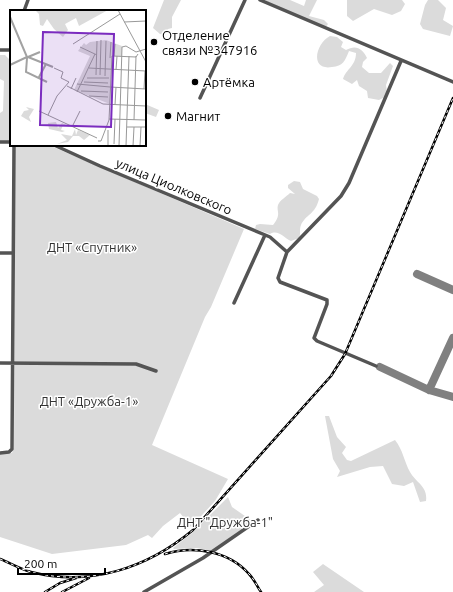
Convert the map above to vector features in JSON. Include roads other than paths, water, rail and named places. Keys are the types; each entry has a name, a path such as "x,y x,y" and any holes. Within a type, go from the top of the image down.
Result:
{"street":[{"path":"24,10 28,0"},
{"path":"200,98 245,0"},
{"path":"260,0 453,82"},
{"path":"376,366 316,341 314,338 327,304 327,300 280,282 278,278 286,252 341,196 349,183 401,61"},
{"path":"0,452 9,452 12,449 14,146"},
{"name":"улица Циолковского","path":"56,146 270,237 286,252"},
{"path":"234,303 265,235"},
{"path":"0,253 13,253"},
{"path":"0,363 136,364 156,371"},
{"path":"144,592 203,558 258,520"}],"railway":[{"path":"0,559 27,571 53,576 75,577 96,575 117,571 157,555 193,530 331,376 345,354 453,98"},
{"path":"165,554 176,551 199,550 221,555 241,566 251,576 261,592"},
{"path":"45,592 60,583 76,578"},
{"path":"62,592 89,578"}],"place":[{"name":"Отделение связи №347916","path":"154,42"},
{"name":"Артёмка","path":"195,82"},
{"name":"Магнит","path":"168,116"}],"park label":[{"name":"ДНТ «Спутник»","path":"92,247"},
{"name":"ДНТ «Дружба-1»","path":"89,401"},
{"name":"ДНТ \"Дружба-1\"","path":"225,522"}]}
